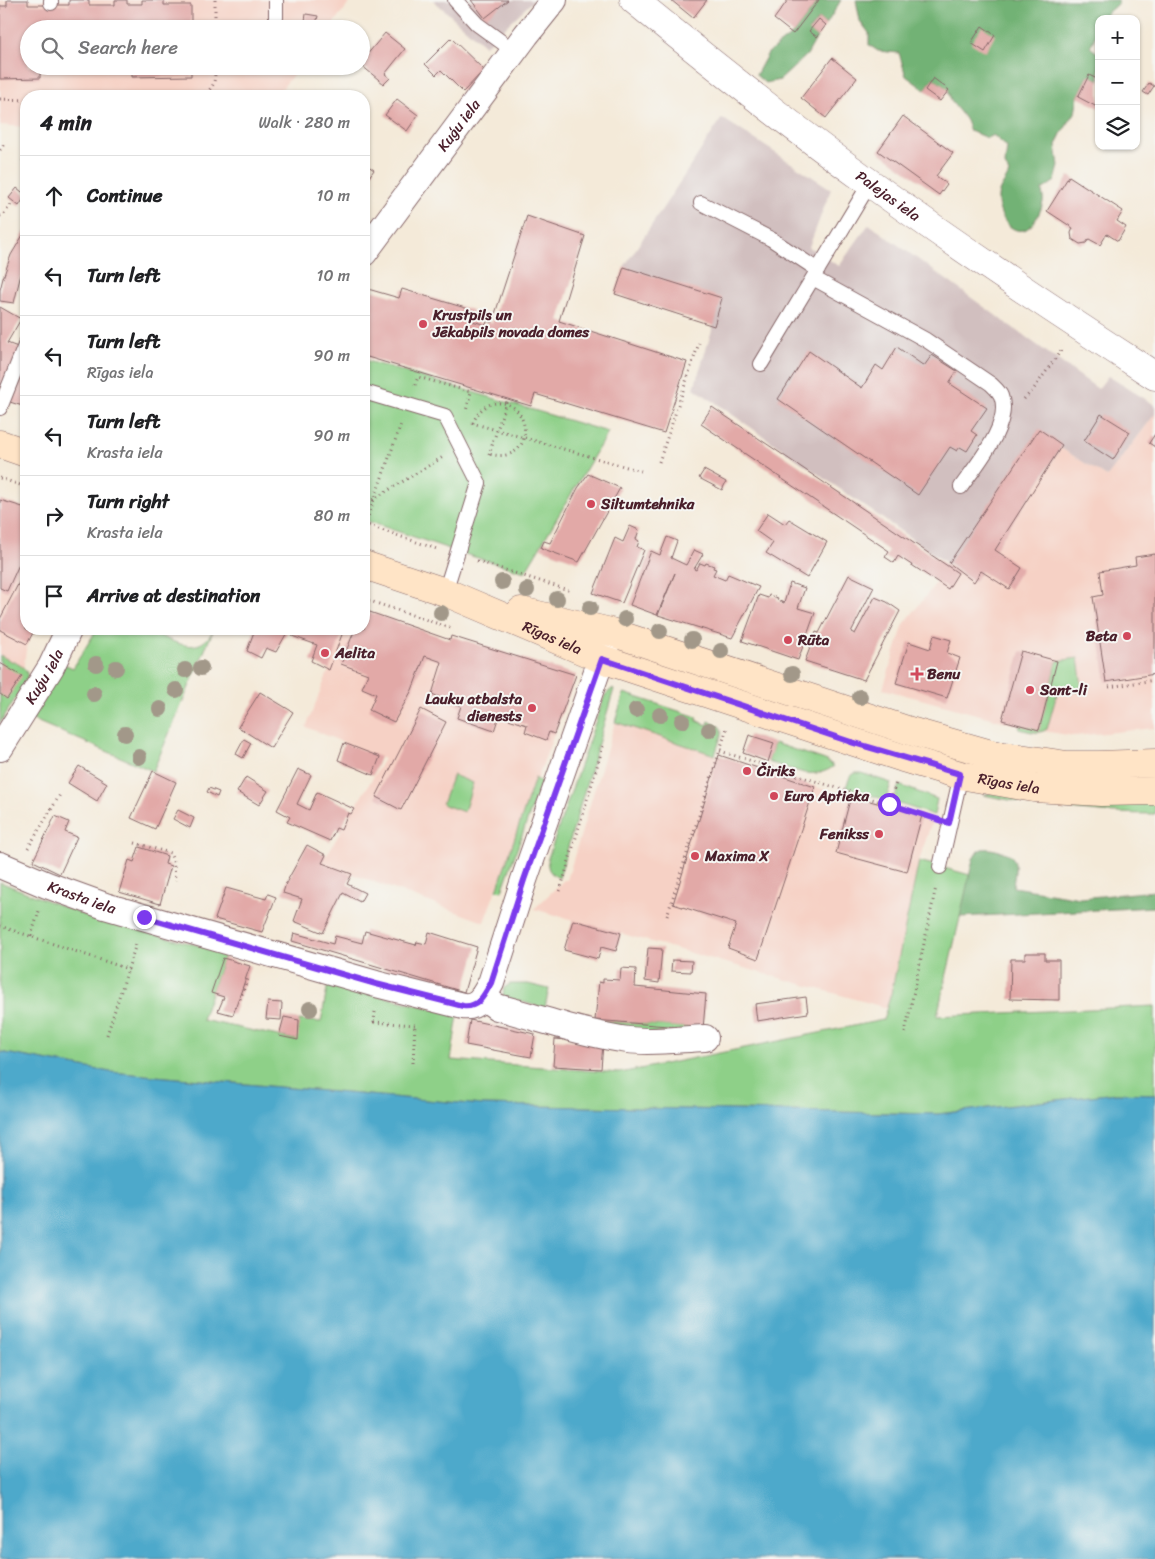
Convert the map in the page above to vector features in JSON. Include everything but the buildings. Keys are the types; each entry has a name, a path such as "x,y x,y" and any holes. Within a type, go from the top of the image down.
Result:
{"main road":[{"path":"0,444 20,451"},
{"name":"Rīgas iela","path":"370,567 444,592 602,659 851,742 960,774 996,782 1066,791 1155,791"},
{"name":"Rīgas iela","path":"444,592 611,632 910,732 967,748 1009,757 1067,765 1115,765 1155,762"}],"street":[{"name":"Kuģu iela","path":"370,245 554,0"},
{"name":"Palejas iela","path":"634,0 734,82 870,183 1009,280 1155,376"},
{"path":"611,632 526,874 491,983 483,997 497,1007 603,1036 652,1041 705,1038"},
{"name":"Kuģu iela","path":"0,748 51,667 67,635"},
{"name":"Krasta iela","path":"7,868 104,906 376,984 463,1006 478,1003 483,997"}],"lane":[{"path":"276,0 276,18"},
{"path":"455,0 477,24 514,51"},
{"path":"761,364 870,183"},
{"path":"701,203 771,239 816,274 926,340 992,384 998,390 1003,404 1003,413 998,431 961,487"},
{"path":"0,408 20,358"},
{"path":"370,394 445,416 479,483 444,592"},
{"path":"940,867 967,748"}],"path":[{"path":"215,0 215,20"},
{"path":"211,90 215,81 215,75"},
{"path":"0,98 20,100"},
{"path":"0,150 4,144"},
{"path":"0,216 13,202"},
{"path":"658,462 699,343"},
{"path":"1003,404 1028,397 1064,346"},
{"path":"479,483 507,398"},
{"path":"473,424 478,413 494,403 505,404 516,409 520,415 525,426 524,438 519,448 511,454 498,456 489,454"},
{"path":"445,416 641,471"},
{"path":"370,501 461,446"},
{"path":"0,478 20,485"},
{"path":"1109,687 1155,680"},
{"path":"667,916 729,722"},
{"path":"560,891 604,740"},
{"path":"720,751 949,823"},
{"path":"7,868 61,793"},
{"path":"135,843 170,854 174,864 175,881"},
{"path":"906,1033 940,867"},
{"path":"107,1035 144,917"},
{"path":"0,926 128,969"},
{"path":"413,1062 415,1025"}],"shaded area":[{"path":"0,0 352,0 336,20 20,20 20,75 293,75 281,90 20,90 20,127 0,125"},
{"path":"433,0 534,0 485,46"},
{"path":"722,118 831,189 809,247 839,266 869,224 1098,389 1108,376 1155,405 1155,414 1107,477 1061,448 974,582 694,388 722,298 624,267"},
{"path":"1155,414 1155,728 1075,736 1036,730 883,689 904,624 950,565 975,581 1061,448 1107,477"},
{"path":"0,500 20,506 20,635 32,635 27,644 22,676 0,663"},
{"path":"370,612 433,635 450,640 451,636 576,675 484,922 322,863 384,759 306,727 329,670 311,661 317,645 292,636 370,635"},
{"path":"615,722 815,787 933,818 919,861 887,1008 534,909 564,880 567,880"}],"green space":[{"path":"819,0 841,0 826,25 819,19 809,30 817,37 807,55 780,80 765,83 756,75 768,53 793,34"},
{"path":"856,0 1119,0 1105,15 1095,15 1095,36 1090,47 1095,51 1095,78 1089,75 1078,97 1075,113 1056,145 1059,166 1055,181 1042,190 1041,210 1031,226 1024,230 1013,228 1004,220 999,209 998,194 1009,173 1005,165 1007,147 993,135 987,138 970,131 965,119 953,103 948,90 933,78 925,90 906,76 899,53 878,51 869,45 869,33 860,21"},
{"path":"370,362 608,432 525,572 458,552 370,522"},
{"path":"93,635 156,635 179,644 197,645 211,635 153,771 31,719 64,664 73,668"},
{"path":"0,655 23,667 26,670 27,680 0,723"},
{"path":"1078,658 1082,687 1078,688 1078,692 1058,690 1047,729 1044,731 1037,732 1019,729 1020,725 1039,729 1057,661"},
{"path":"613,688 559,878 549,870 548,858 603,700 605,695"},
{"path":"624,693 697,717 697,721 708,725 709,721 720,727 722,733 715,755 615,722"},
{"path":"774,743 825,760 834,766 824,772 804,773 768,762"},
{"path":"855,773 861,773 891,783 886,800 846,787 850,777"},
{"path":"453,775 473,783 464,812 442,804"},
{"path":"535,778 541,782 502,891 497,890"},
{"path":"899,785 937,799 934,815 893,802"},
{"path":"990,793 1155,800 1155,814 1069,809 984,795"},
{"path":"982,849 1000,851 1012,857 1015,866 1013,887 1080,898 1155,891 1155,907 960,917 973,859 978,851"},
{"path":"919,861 970,875 937,1016 1155,1006 1155,1094 1116,1093 938,1114 482,1105 110,1072 0,1052 0,882 94,919 225,952 202,1020 297,1040 299,1020 321,1022 328,983 458,1015 451,1060 620,1073 883,1020 891,994"},
{"path":"510,984 528,984 549,989 545,1007 595,1020 705,1029 633,1035 503,996 504,988"}],"water":[{"path":"0,1052 110,1072 482,1105 938,1114 1116,1093 1155,1094 1155,1559 0,1559"}],"place":[{"name":"Krustpils un Jēkabpils novada domes","path":"423,324"},
{"name":"Siltumtehnika","path":"591,504"},
{"name":"Beta","path":"1127,636"},
{"name":"Rūta","path":"788,640"},
{"name":"Aelita","path":"325,653"},
{"name":"Benu","path":"917,674"},
{"name":"Sant-li","path":"1030,690"},
{"name":"Lauku atbalsta dienests","path":"532,708"},
{"name":"Čiriks","path":"747,771"},
{"name":"Euro Aptieka","path":"774,796"},
{"name":"Fenikss","path":"879,834"},
{"name":"Maxima X","path":"695,856"}],"route":[{"path":"144,917 376,984 463,1006 478,1003 491,983 524,880 602,659 851,742 960,774 949,823 889,804"}]}
